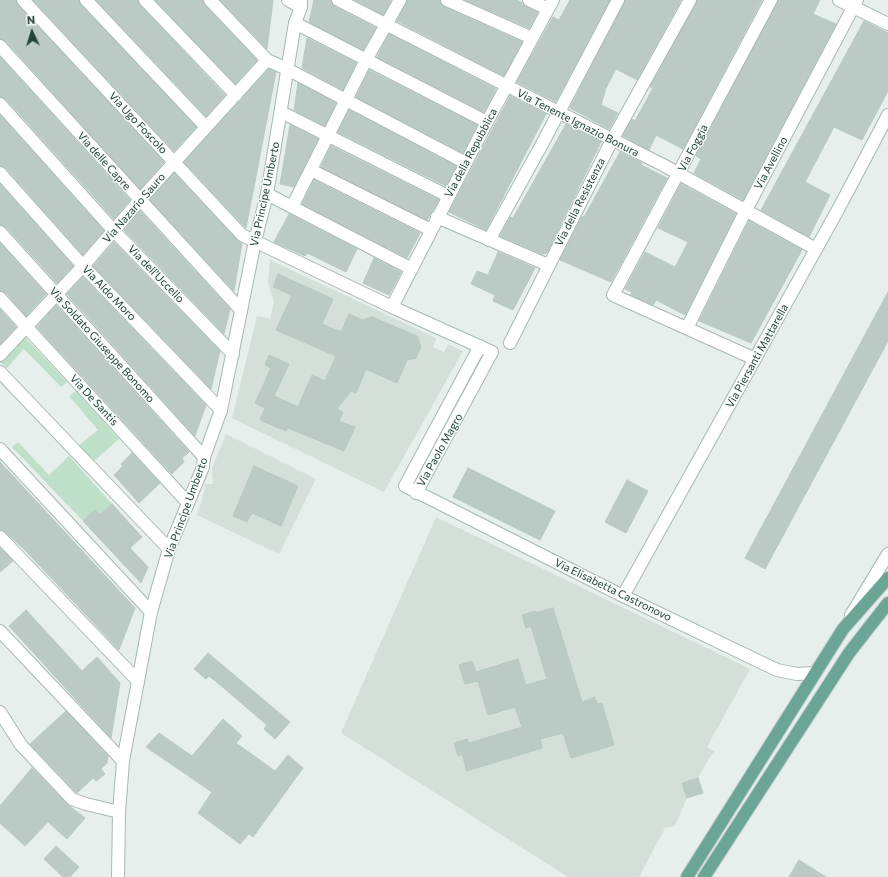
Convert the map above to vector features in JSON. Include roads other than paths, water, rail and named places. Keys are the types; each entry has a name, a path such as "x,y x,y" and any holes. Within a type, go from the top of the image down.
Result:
{"main road":[{"path":"687,877 843,629 888,578"},
{"path":"704,877 849,653 888,603"}],"street":[{"name":"Via Ugo Foscolo","path":"23,0 242,234 256,241"},
{"path":"86,0 206,126"},
{"path":"145,0 236,95"},
{"path":"210,0 267,60 287,69 466,163"},
{"path":"288,0 301,4"},
{"name":"Via Tenente Ignazio Bonura","path":"338,0 679,174 816,249"},
{"path":"292,207 366,60 400,0"},
{"path":"447,0 532,38"},
{"path":"529,0 550,4"},
{"path":"489,240 618,0"},
{"name":"Via della Resistenza","path":"510,344 548,264 612,140 690,0"},
{"name":"Via Foggia","path":"687,328 613,295 771,0"},
{"path":"838,0 856,4 888,24"},
{"name":"Via Principe Umberto","path":"118,877 119,812 123,761 152,612 169,549 203,467 204,457 221,410 241,310 267,194 295,23 301,4"},
{"name":"Via della Repubblica","path":"392,307 486,122 550,4"},
{"name":"Via Avellino","path":"687,328 746,210 856,4"},
{"path":"295,23 486,122"},
{"name":"Via delle Capre","path":"0,46 241,310"},
{"name":"Via Nazario Sauro","path":"0,355 57,295 206,126 267,60"},
{"name":"Via dell'Uccello","path":"0,104 114,231 233,354"},
{"path":"281,112 448,196"},
{"name":"Via Piersanti Mattarella","path":"623,596 756,359 888,115"},
{"path":"311,170 431,230"},
{"name":"Via Aldo Moro","path":"0,173 83,266 221,410"},
{"path":"267,194 412,269"},
{"path":"437,217 548,264"},
{"name":"Via Soldato Giuseppe Bonomo","path":"0,232 204,457"},
{"name":"Via Paolo Magro","path":"256,241 392,307 480,346 492,352 416,493 405,486 480,346"},
{"name":"Via De Santis","path":"0,298 188,503"},
{"path":"687,328 756,359"},
{"path":"0,372 73,446 169,549"},
{"path":"0,449 152,612"},
{"name":"Via Elisabetta Castronovo","path":"416,493 623,596 777,670 797,674 814,674"},
{"path":"0,537 138,681"},
{"path":"843,629 888,554"},
{"path":"0,631 123,761"},
{"path":"0,712 21,745 72,799 119,812"}]}
